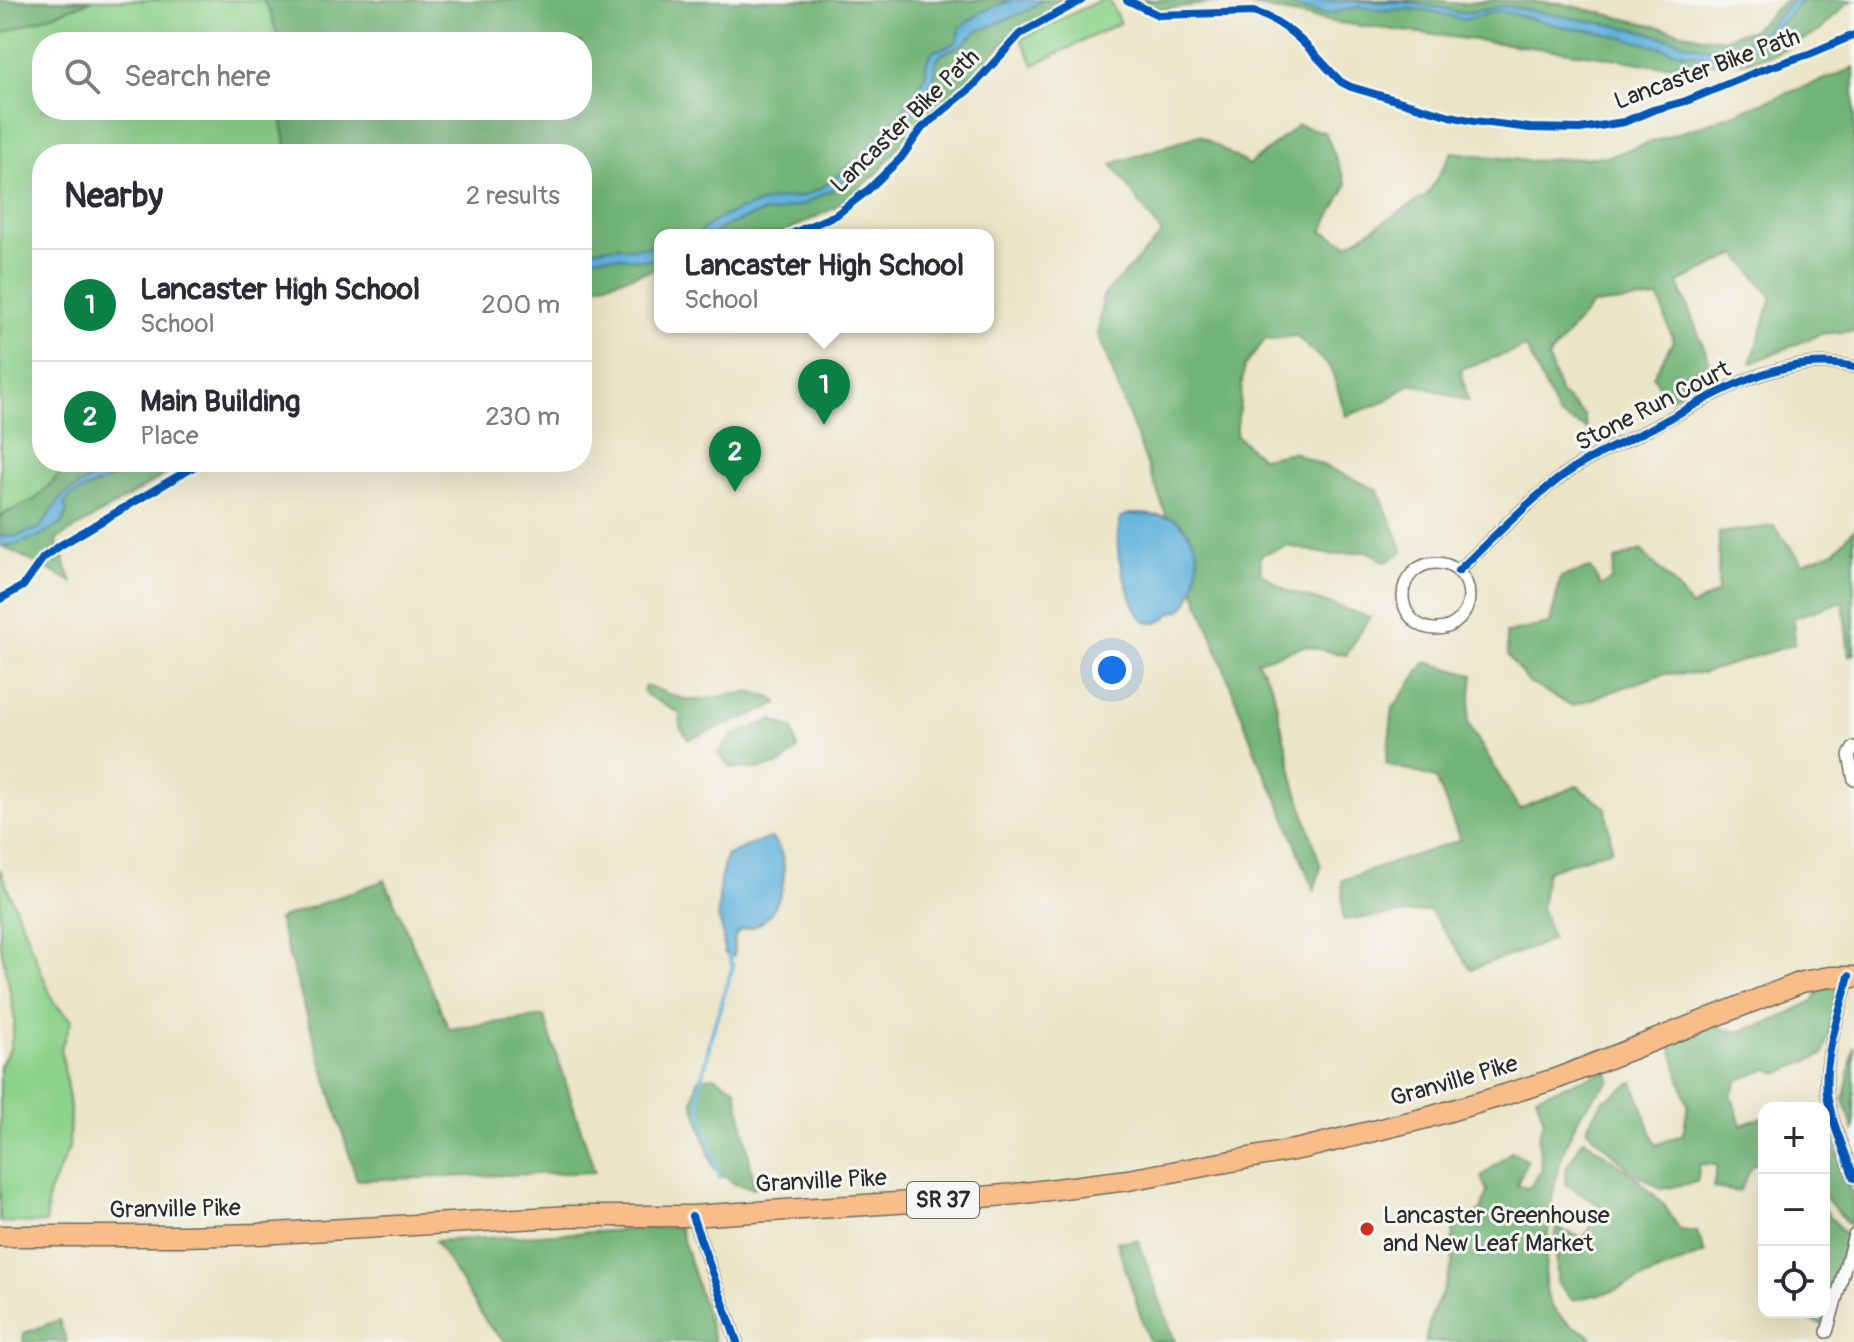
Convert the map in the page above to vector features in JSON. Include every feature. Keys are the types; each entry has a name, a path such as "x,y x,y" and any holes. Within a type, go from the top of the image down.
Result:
{"highway":[{"name":"Granville Pike","path":"0,1236 258,1234 571,1216 692,1216 1016,1194 1163,1175 1304,1148 1426,1118 1571,1073 1802,982 1851,977"}],"street":[{"name":"Stone Run Court","path":"1458,571 1560,477 1590,459 1732,386 1766,373 1807,364 1854,367"},
{"path":"1434,562 1447,564 1458,571 1470,594 1468,607 1461,619 1438,630 1425,628 1414,621 1406,612 1403,598 1411,573 1434,562"},
{"path":"1854,747 1849,755 1854,780"},
{"path":"1851,977 1826,1070 1832,1114 1854,1178"},
{"path":"692,1216 737,1342"},
{"path":"1827,1332 1854,1235"}],"green space":[{"path":"0,0 93,0 0,34"},
{"path":"93,0 263,0 277,32 32,32 32,120 282,120 286,144 32,144 32,472 62,472 36,499 0,516 0,34"},
{"path":"263,0 1064,0 1056,8 1018,29 901,144 877,174 834,208 791,229 654,229 654,270 592,287 592,144 286,144 282,122 592,120 592,32 277,32"},
{"path":"1100,0 1109,0 1120,23 1034,65 1021,39"},
{"path":"1141,0 1438,0 1462,4 1495,0 1559,3 1702,37 1723,39 1751,31 1786,0 1854,0 1820,31 1776,53 1749,61 1657,66 1601,56 1339,23 1227,1 1157,10"},
{"path":"1854,68 1854,331 1821,334 1751,363 1772,297 1737,254 1678,283 1715,375 1669,399 1653,376 1673,341 1659,298 1592,305 1548,358 1561,394 1584,415 1587,429 1559,416 1526,347 1461,369 1468,401 1412,383 1384,402 1346,416 1331,368 1296,336 1265,340 1244,367 1236,435 1261,458 1293,452 1378,490 1403,551 1386,562 1367,551 1332,555 1287,546 1260,555 1261,573 1286,590 1370,617 1346,655 1305,646 1257,661 1272,686 1295,784 1321,867 1314,891 1282,809 1259,761 1098,334 1103,296 1162,234 1112,164 1199,135 1249,165 1298,125 1325,132 1347,185 1322,231 1348,244 1427,195 1452,152 1529,161 1609,156 1709,123"},
{"path":"62,472 169,472 56,540 72,582 0,545 0,516 36,499"},
{"path":"1774,526 1803,563 1835,551 1854,529 1854,654 1849,655 1843,601 1793,618 1795,644 1703,673 1662,674 1572,706 1529,683 1508,656 1506,633 1550,624 1561,577 1590,568 1601,586 1611,580 1615,560 1641,550 1691,607 1718,593 1719,533"},
{"path":"1426,662 1473,675 1468,723 1519,809 1577,786 1606,808 1612,849 1547,871 1541,907 1552,939 1471,969 1430,911 1343,920 1342,880 1460,840 1436,778 1386,764 1393,708"},
{"path":"645,686 687,700 747,693 768,697 777,703 689,739 680,727 680,714 647,695 643,690"},
{"path":"772,720 793,729 797,750 781,764 757,769 732,768 718,754 732,736"},
{"path":"0,869 54,1003 72,1020 61,1048 70,1106 69,1148 48,1195 46,1223 0,1222 0,1066 10,1049 15,1021 0,943"},
{"path":"385,880 449,1029 544,1016 595,1172 357,1180 278,919"},
{"path":"1821,986 1842,989 1823,1055 1779,1073 1768,1069 1738,1080 1731,1095 1741,1125 1758,1119 1758,1165 1753,1165 1739,1192 1713,1188 1717,1165 1700,1164 1697,1182 1662,1189 1629,1169 1586,1128 1603,1101 1633,1082 1656,1145 1683,1134 1688,1106 1670,1044 1714,1026 1738,1032 1773,1021 1813,1001"},
{"path":"1854,1046 1854,1132 1844,1099"},
{"path":"1608,1070 1610,1080 1582,1112 1564,1151 1553,1191 1545,1275 1551,1306 1571,1325 1591,1336 1592,1342 1425,1342 1431,1316 1452,1265 1453,1223 1481,1211 1487,1191 1481,1177 1512,1151 1527,1160 1517,1185 1530,1187 1542,1169 1538,1139 1544,1120 1536,1096"},
{"path":"714,1076 736,1089 755,1188 735,1184 714,1169 693,1103 698,1079"},
{"path":"1830,1130 1853,1198 1850,1226 1830,1203"},
{"path":"1584,1139 1637,1178 1664,1205 1680,1230 1697,1232 1705,1253 1610,1292 1572,1300 1557,1282 1556,1228 1583,1238 1604,1208 1565,1184 1567,1166"},
{"path":"1830,1216 1848,1238 1830,1301"},
{"path":"679,1227 715,1342 506,1342 489,1326 435,1241"},
{"path":"1138,1240 1175,1342 1149,1342 1117,1242"},
{"path":"1802,1318 1825,1318 1823,1325"},
{"path":"59,1320 67,1342 23,1342 24,1333"}],"water":[{"path":"1011,0 1043,0 1028,10 976,32 963,44 942,54 935,63 935,76 928,90 909,118 885,148 839,186 803,205 761,213 721,229 704,229 734,212 806,195 837,177 872,145 903,110 924,79 927,60 933,51 957,41 961,27 982,12"},
{"path":"1282,0 1406,2 1459,13 1503,6 1635,29 1704,48 1720,48 1754,37 1794,0 1803,0 1778,26 1757,41 1712,57 1673,51 1500,11 1463,20 1431,11 1406,9 1358,7 1328,14 1300,9"},
{"path":"654,246 654,260 612,256 592,258 592,250"},
{"path":"100,472 125,472 71,496 65,504 67,512 62,524 24,542 0,546 0,536 16,536 39,529 62,497"},
{"path":"1130,514 1174,519 1188,532 1196,546 1198,560 1190,597 1182,609 1155,623 1144,620 1137,611 1121,565 1119,528 1121,517"},
{"path":"771,838 778,847 784,869 780,894 776,905 761,923 736,934 734,956 729,957 724,952 718,916 720,881 726,856"}],"waterway":[{"path":"720,1178 700,1107 699,1087 733,966 729,957"}],"cycle path":[{"name":"Lancaster Bike Path","path":"803,229 836,215 868,190 901,158 922,128 972,87 1020,34 1082,0"},
{"name":"Lancaster Bike Path","path":"1127,0 1158,15 1253,12 1290,31 1341,82 1351,87 1450,116 1530,128 1580,129 1624,122 1854,35"},
{"path":"1458,571 1519,512 1567,472 1721,391 1773,371 1799,365 1826,363 1854,367"},
{"path":"0,599 23,586 43,558 61,545 185,472"},
{"path":"1849,976 1833,1035 1826,1080 1832,1115 1854,1178"},
{"path":"692,1216 737,1342"}],"place":[{"name":"Lancaster High School","path":"824,425"},
{"name":"Main Building","path":"735,492"},
{"name":"Lancaster Greenhouse and New Leaf Market","path":"1367,1229"}]}
